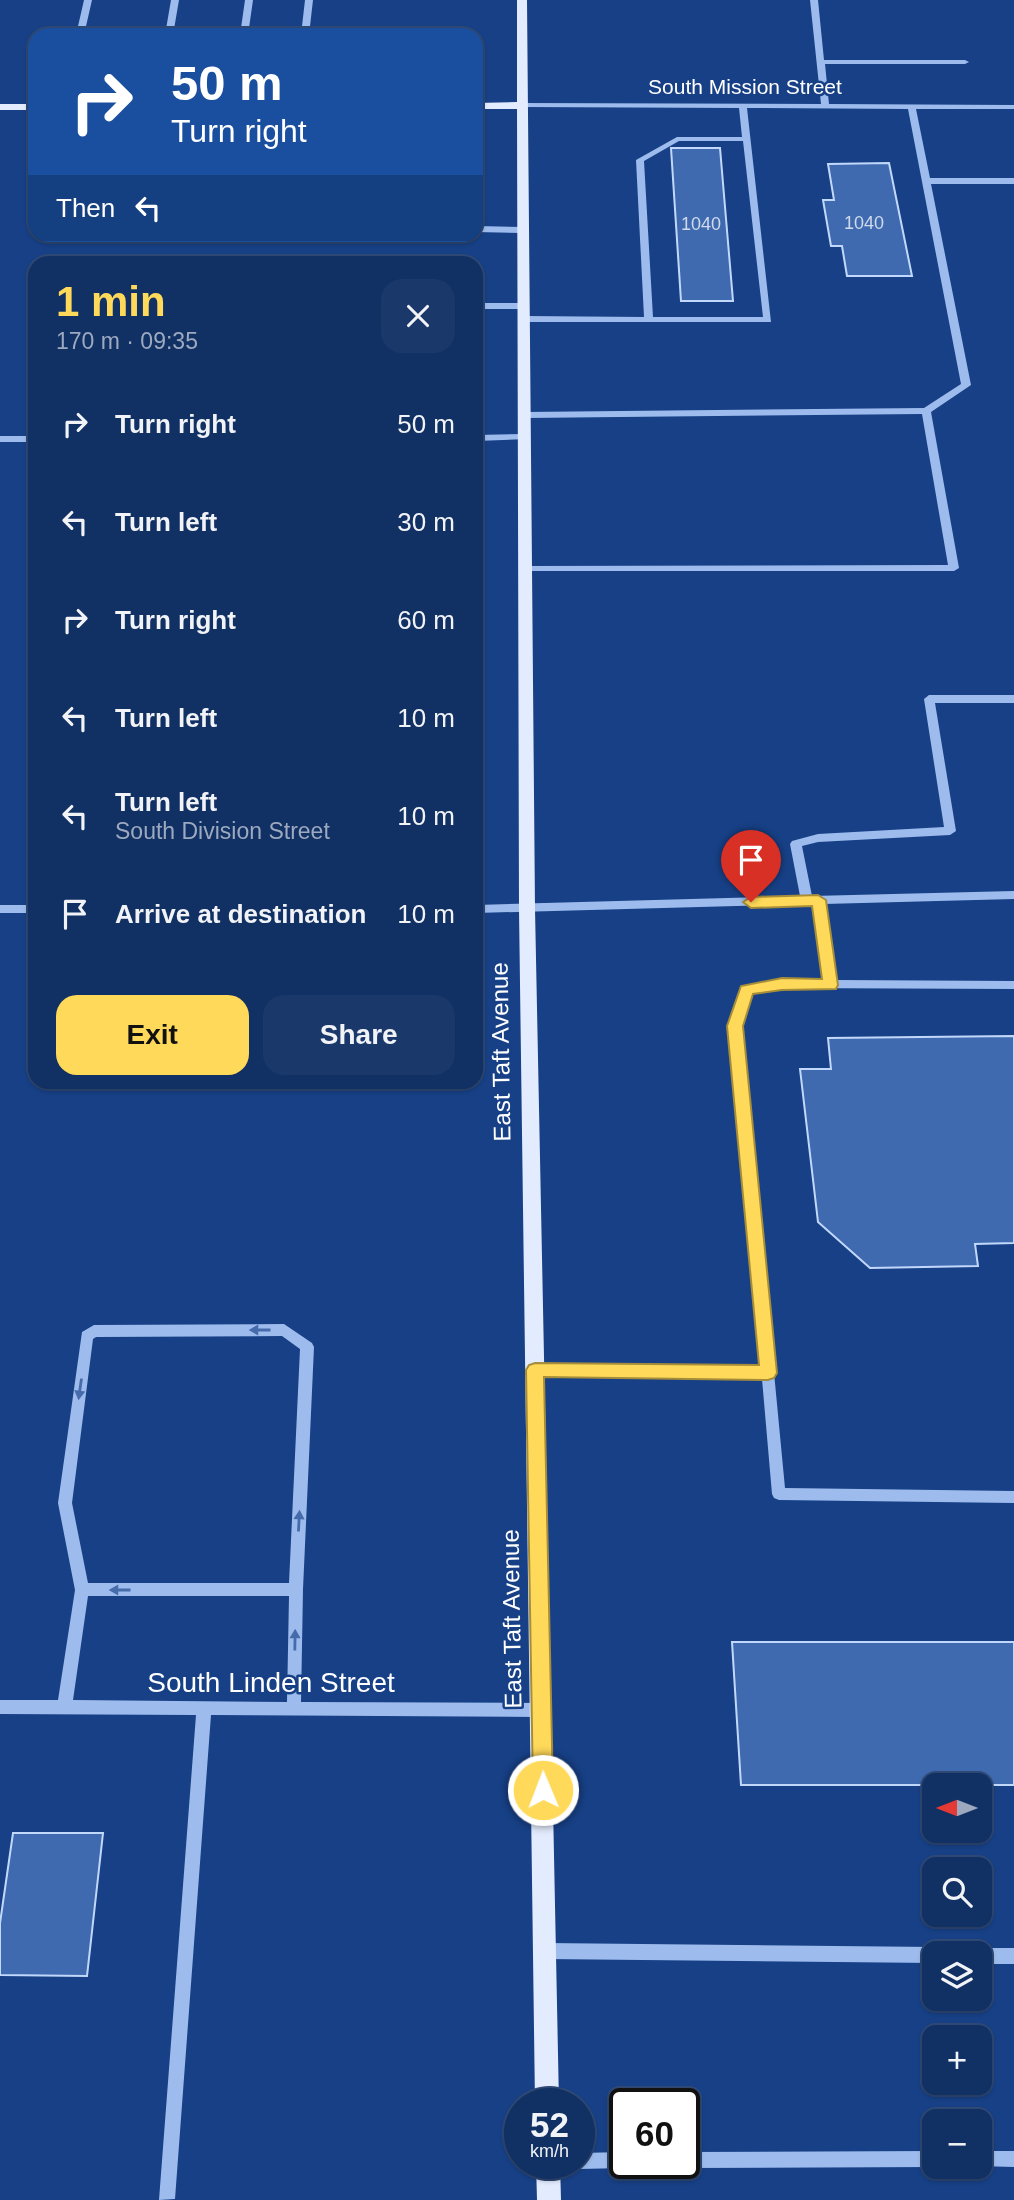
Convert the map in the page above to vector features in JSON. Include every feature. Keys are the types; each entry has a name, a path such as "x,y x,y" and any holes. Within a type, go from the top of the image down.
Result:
{"main road":[{"name":"East Taft Avenue","path":"522,0 527,909 547,2088"},
{"name":"South Mission Street","path":"483,106 522,105"},
{"path":"0,107 28,107"},
{"path":"548,2179 549,2200"}],"street":[{"path":"814,0 825,107"},
{"path":"821,62 965,62"},
{"name":"South Mission Street","path":"522,105 1014,107"},
{"path":"524,313 649,320 768,320 743,106"},
{"path":"912,107 966,386 926,411"},
{"path":"649,320 640,160 677,139 747,139"},
{"path":"483,229 523,230"},
{"path":"483,438 525,437"},
{"path":"0,439 28,439"},
{"path":"831,985 813,901 796,844 818,838 950,831 929,699 1014,699"},
{"path":"483,909 1014,895"},
{"path":"0,909 28,909"},
{"path":"1014,985 782,984 747,990 735,1026 779,1494 1014,1497"},
{"path":"64,1707 82,1590 65,1503 87,1336 94,1331 284,1330 307,1347 296,1589 294,1708"},
{"path":"535,1370 768,1373"},
{"path":"82,1590 296,1589"},
{"name":"South Linden Street","path":"0,1707 541,1710"},
{"path":"167,2199 204,1708"},
{"path":"545,1951 922,1955"},
{"path":"700,2160 922,2159"}],"lane":[{"path":"82,28 88,0"},
{"path":"170,28 175,0"},
{"path":"245,28 249,0"},
{"path":"306,28 309,0"},
{"path":"927,181 1014,181"},
{"path":"483,307 524,313"},
{"path":"525,415 926,411 954,568 525,569"},
{"path":"992,1956 1014,1956"},
{"path":"992,2159 1014,2159"}],"building":[{"path":"671,148 720,148 733,301 681,301"},
{"path":"889,163 912,276 847,276 842,246 831,246 823,200 834,200 828,164"},
{"path":"1014,1036 1014,1243 975,1244 978,1266 870,1268 818,1222 800,1069 831,1069 828,1038"},
{"path":"732,1642 1014,1642 1014,1785 992,1785 992,1773 922,1773 922,1785 741,1785"},
{"path":"13,1833 103,1833 87,1976 0,1975 0,1923"}],"route":[{"path":"543,1790 535,1370 768,1373 735,1026 747,990 782,984 831,985 818,900 751,902"}]}
